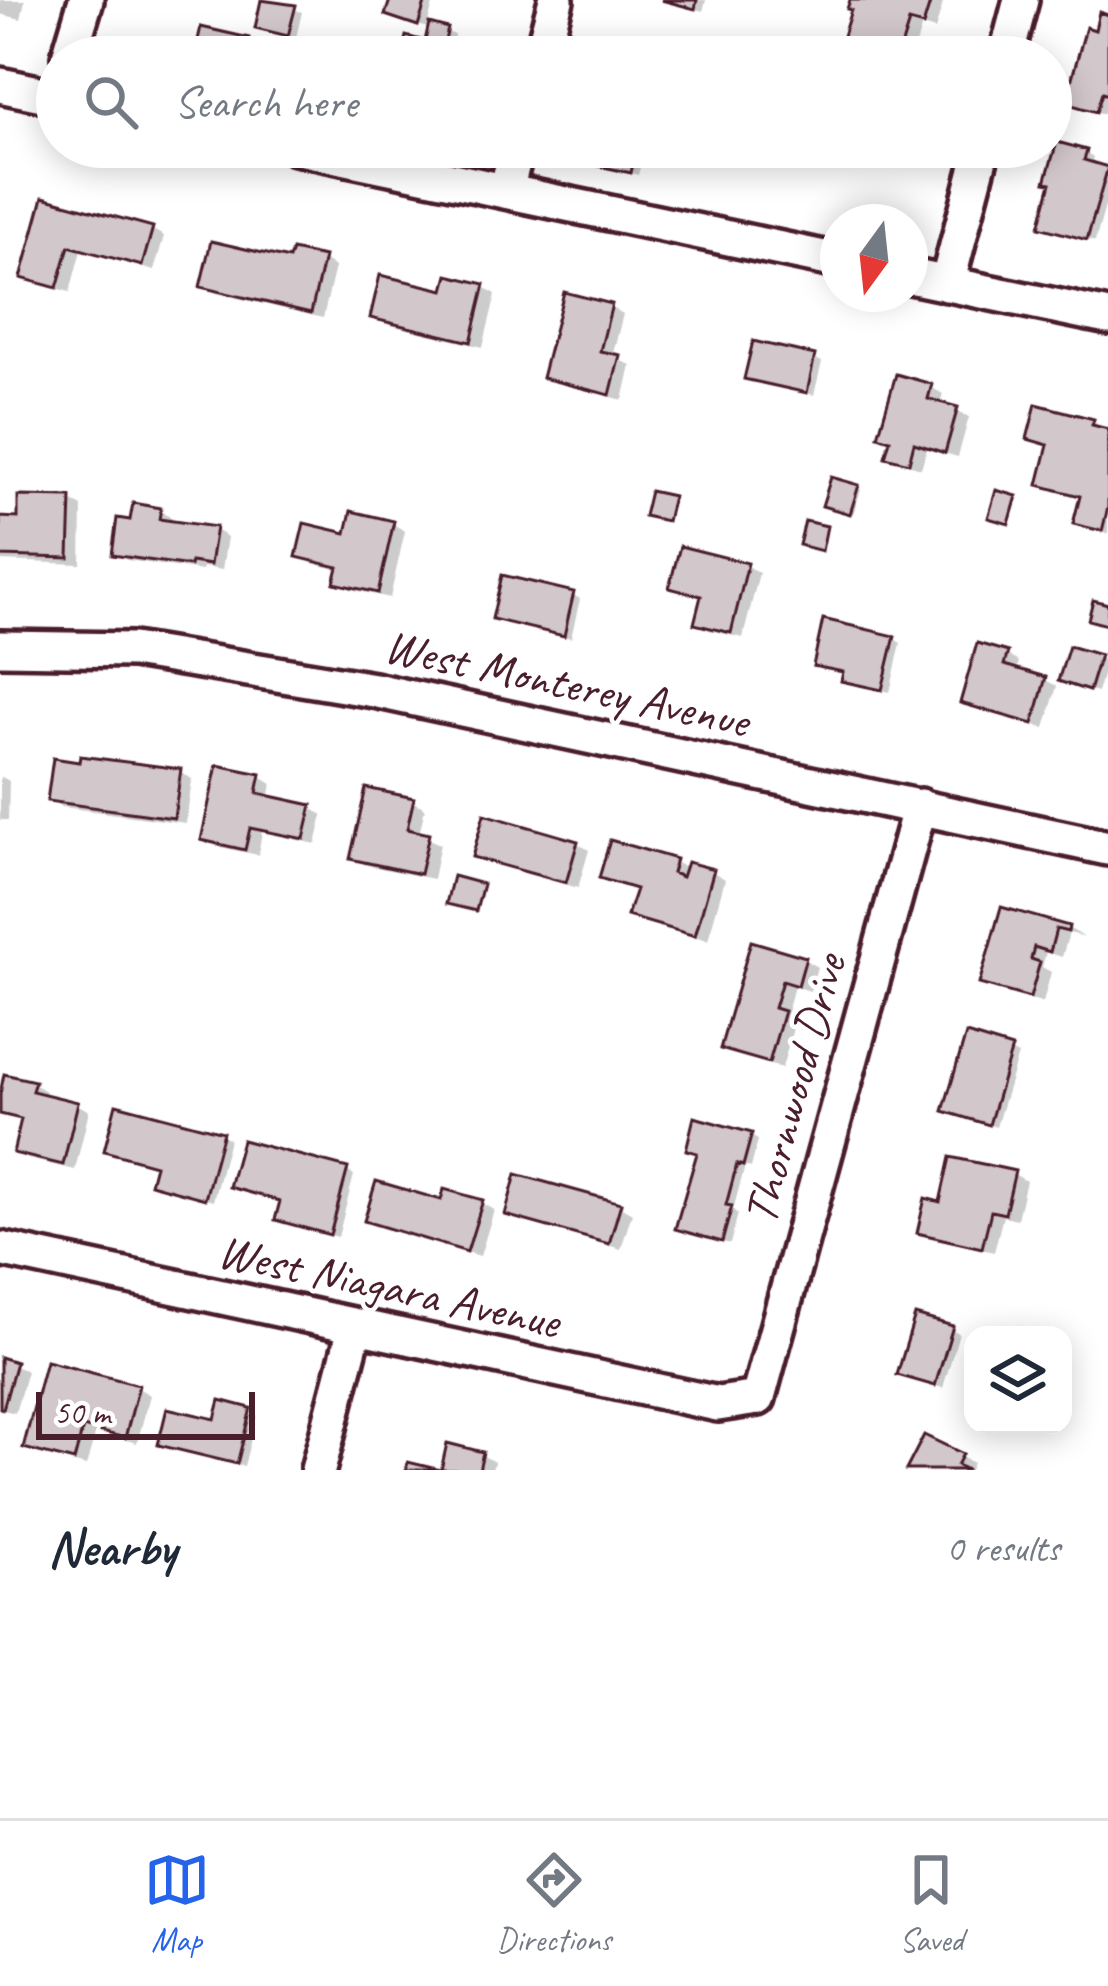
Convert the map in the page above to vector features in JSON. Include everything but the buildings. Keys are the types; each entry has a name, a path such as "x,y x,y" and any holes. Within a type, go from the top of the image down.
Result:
{"street":[{"path":"75,36 86,0"},
{"path":"547,36 556,0"},
{"path":"1012,36 1021,0"},
{"path":"0,85 36,93"},
{"path":"396,168 820,257"},
{"path":"506,191 512,168"},
{"path":"947,284 977,168"},
{"path":"928,280 1108,317"},
{"name":"West Monterey Avenue","path":"0,648 133,650 374,690 1108,848"},
{"name":"Thornwood Drive","path":"758,1398 920,806"},
{"name":"West Niagara Avenue","path":"0,1249 718,1404 758,1398"},
{"path":"318,1470 355,1328"}]}
